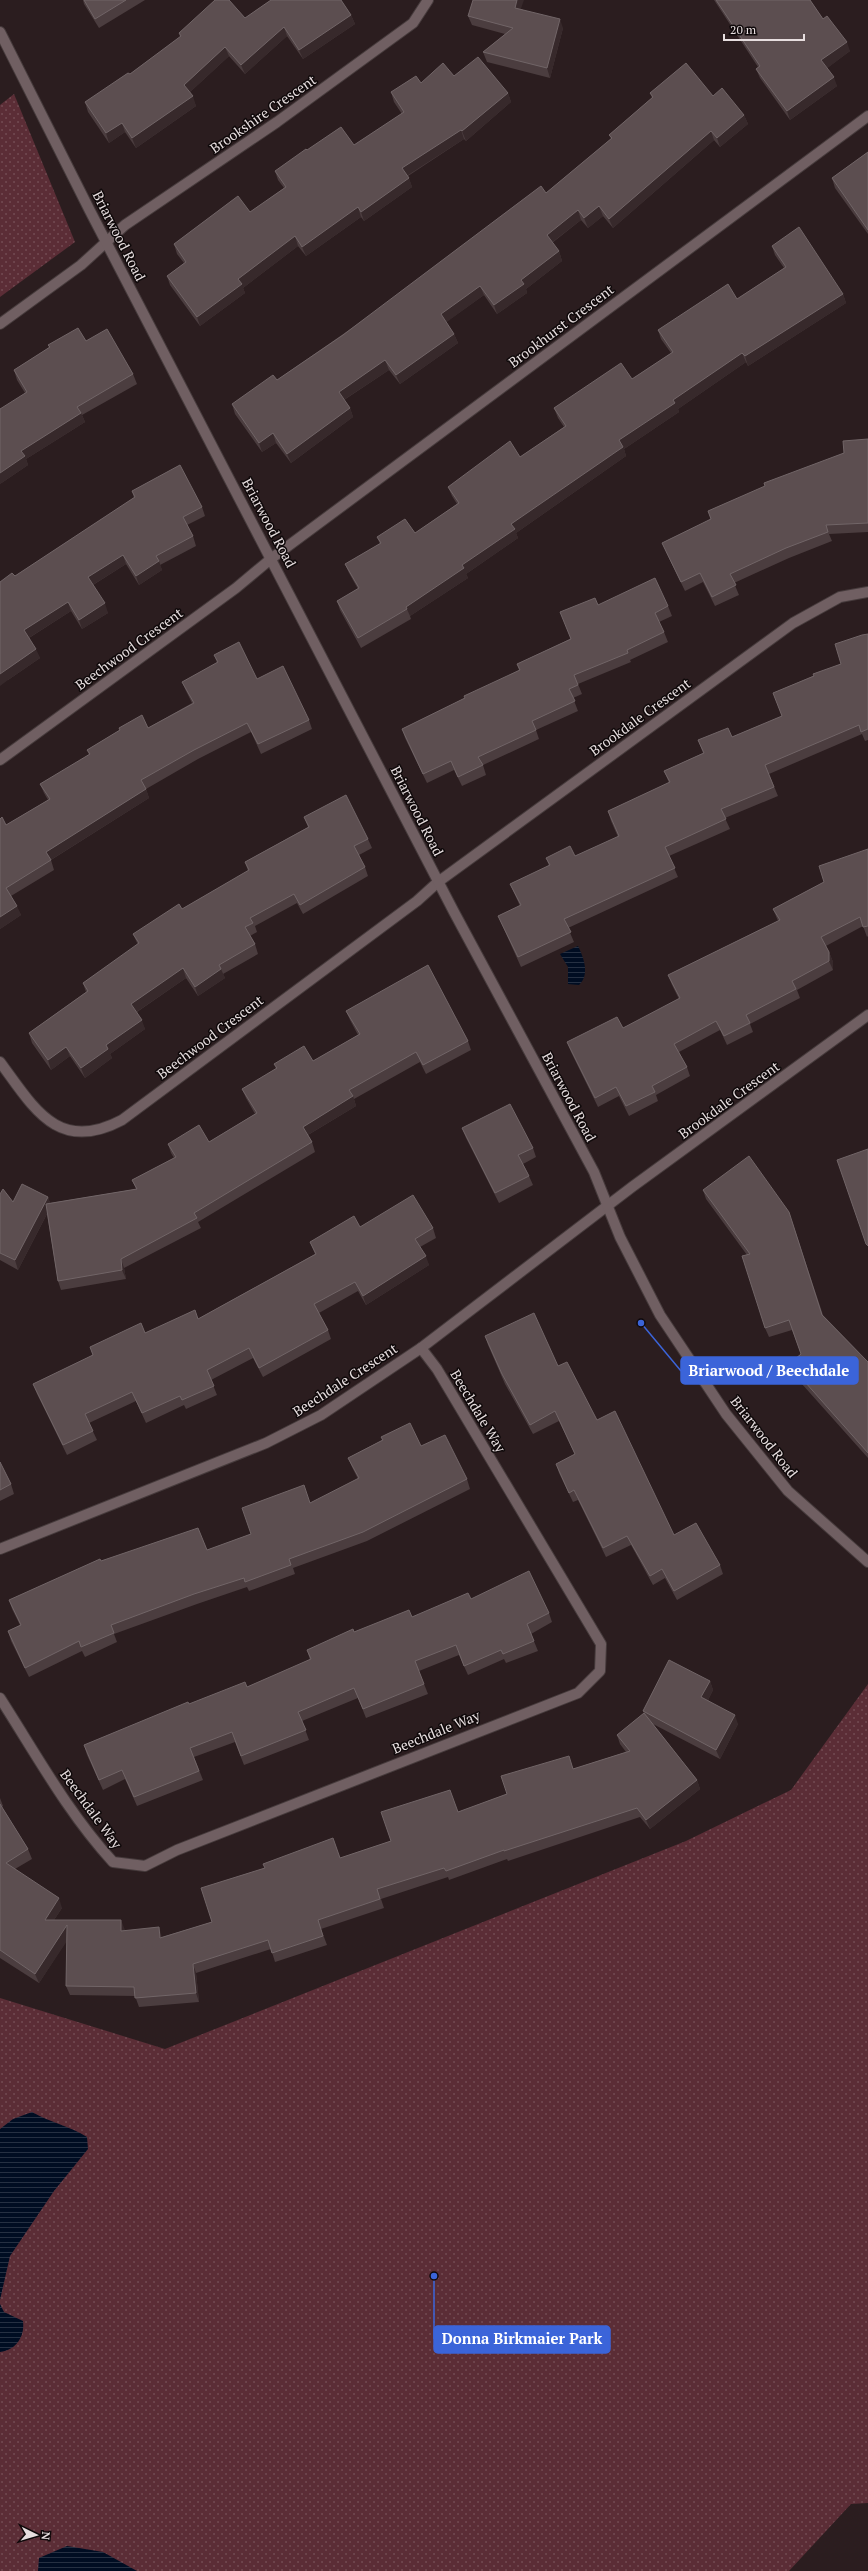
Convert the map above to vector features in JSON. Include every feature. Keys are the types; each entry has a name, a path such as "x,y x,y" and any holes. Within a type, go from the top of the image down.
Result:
{"street":[{"name":"Brookshire Crescent","path":"106,243 125,225 277,122 413,23 428,0"},
{"name":"Briarwood Road","path":"0,32 106,243 272,558 438,882 594,1172 620,1237 660,1315 726,1414 788,1491 868,1562"},
{"name":"Brookhurst Crescent","path":"272,558 868,116"},
{"path":"0,324 81,265 106,243"},
{"name":"Beechwood Crescent","path":"0,760 236,588 272,558"},
{"name":"Brookdale Crescent","path":"438,882 793,623 840,598 868,592"},
{"name":"Beechwood Crescent","path":"0,1062 38,1113 61,1128 80,1132 104,1129 122,1120 417,901 438,882"},
{"name":"Brookdale Crescent","path":"607,1206 868,1015"},
{"name":"Beechdale Crescent","path":"0,1549 266,1443 321,1415 421,1348 607,1206"},
{"name":"Beechdale Way","path":"0,1698 72,1811 93,1840 113,1862 145,1866 185,1847 578,1693 600,1671 601,1644 437,1369 421,1348"}],"shaded area":[{"path":"14,94 75,242 0,297 0,105"},
{"path":"868,1684 868,2503 851,2504 789,2571 0,2571 0,1998 165,2049 686,1841 791,1790"}],"water":[{"path":"578,946 585,966 584,976 579,985 568,984 568,967 560,954"},
{"path":"32,2112 87,2137 88,2149 54,2191 10,2256 0,2300 0,2129 13,2119"},
{"path":"0,2304 4,2312 23,2321 23,2327 21,2337 15,2346 6,2351 0,2352"},
{"path":"67,2546 103,2552 137,2571 38,2571 39,2558"}],"building":[{"path":"84,0 126,0 95,19"},
{"path":"215,0 229,0 245,18 271,0 341,0 351,15 299,50 284,27 241,65 225,47 184,85 193,96 132,138 122,123 106,133 85,102 128,73 130,74 181,36 179,33"},
{"path":"473,0 517,0 515,8 560,19 547,68 483,52 513,28 468,16"},
{"path":"716,0 810,0 823,19 827,16 847,42 821,60 834,77 787,111 756,69 760,66"},
{"path":"478,57 508,93 462,131 461,130 402,168 409,178 361,212 358,207 302,247 295,236 238,279 242,284 197,317 167,276 186,262 174,244 238,196 250,212 286,187 275,171 341,127 354,145 404,112 391,92 416,76 421,83 443,63 454,76"},
{"path":"686,63 713,96 722,88 744,115 717,138 711,131 609,219 599,206 584,218 578,210 547,235 559,251 521,280 524,284 494,305 480,286 441,314 454,334 396,375 385,360 339,392 350,408 287,454 273,433 259,443 232,404 273,375 277,380 343,335 541,186 546,193 612,138 609,135 653,97 650,93"},
{"path":"868,152 868,230 832,178"},
{"path":"799,227 843,294 745,356 742,353 673,400 675,403 619,440 623,447 511,524 515,529 462,565 464,568 406,607 407,609 358,638 337,601 359,588 345,564 381,543 377,537 405,519 415,533 459,503 448,487 510,441 520,457 566,426 554,408 621,363 632,379 673,352 658,330 728,284 737,299 786,267 772,246"},
{"path":"78,328 86,341 107,329 133,374 77,407 81,413 21,451 25,456 0,473 0,409 27,392 14,370 50,347 48,345"},
{"path":"868,439 868,523 826,525 828,532 786,548 730,574 736,585 712,597 700,573 681,582 662,543 711,519 708,511 765,486 764,483 844,453 843,441"},
{"path":"180,465 202,507 183,517 193,536 156,556 159,561 136,576 123,555 88,577 105,603 79,620 68,602 24,630 36,649 0,674 0,582 12,573 15,576 135,497 132,491"},
{"path":"655,578 668,606 655,613 664,632 627,650 628,653 574,675 578,685 569,689 575,701 532,721 536,730 478,757 483,765 458,777 451,761 423,774 402,729 465,698 464,696 520,670 517,664 571,639 560,612 595,598 598,605"},
{"path":"868,634 868,729 861,732 859,725 765,765 774,787 721,809 726,819 665,847 675,868 564,919 571,932 518,957 498,916 521,905 510,884 550,865 546,858 570,846 575,856 619,836 608,811 670,782 664,771 704,753 698,740 728,728 732,737 782,716 773,693 814,676 813,674 841,664 835,644"},
{"path":"239,642 257,679 283,666 309,720 258,744 247,723 194,750 141,780 146,789 46,852 51,860 6,888 17,906 0,917 0,819 2,817 6,825 50,799 40,784 90,754 87,750 120,730 119,728 142,715 148,728 194,703 182,682 218,662 214,655"},
{"path":"346,795 368,839 354,846 365,867 300,905 294,894 250,918 253,923 245,927 255,944 219,965 221,969 195,987 183,968 131,1004 142,1020 106,1045 108,1049 81,1068 66,1047 48,1060 29,1033 88,991 83,983 139,943 133,934 179,904 182,909 249,870 245,862 309,827 304,817"},
{"path":"868,849 868,926 863,927 860,917 821,937 829,952 829,961 792,981 796,989 746,1015 750,1023 724,1036 716,1021 674,1044 687,1067 652,1086 655,1092 626,1106 616,1087 595,1098 567,1042 617,1017 623,1028 680,998 668,975 780,920 773,909 824,882 819,866"},
{"path":"428,965 468,1041 423,1065 416,1052 349,1090 353,1096 303,1127 312,1142 194,1213 197,1218 121,1259 122,1270 58,1281 46,1204 137,1189 132,1180 176,1157 168,1144 199,1125 209,1142 257,1113 242,1089 277,1068 274,1064 304,1046 313,1061 360,1034 346,1011"},
{"path":"510,1104 533,1148 518,1155 529,1176 495,1193 462,1128"},
{"path":"868,1149 868,1246 866,1244 837,1160"},
{"path":"749,1156 789,1212 822,1315 868,1362 868,1453 789,1364 801,1354 789,1320 765,1328 742,1256 750,1254 703,1190"},
{"path":"22,1184 48,1197 15,1260 0,1253 0,1194 3,1189 13,1202"},
{"path":"413,1195 433,1228 415,1239 426,1256 363,1296 355,1282 314,1304 328,1330 259,1368 249,1348 207,1370 214,1386 182,1400 180,1396 142,1413 132,1392 85,1414 93,1431 63,1445 33,1384 93,1355 90,1347 141,1323 145,1333 195,1310 198,1319 316,1254 310,1242 354,1216 360,1227"},
{"path":"534,1313 558,1366 567,1362 597,1420 615,1411 674,1535 696,1523 720,1565 674,1591 662,1569 650,1576 627,1536 603,1548 574,1490 569,1493 556,1464 575,1454 555,1411 530,1425 502,1374 485,1336"},
{"path":"410,1423 421,1446 445,1435 467,1479 363,1532 289,1559 291,1565 245,1582 244,1578 194,1594 111,1625 114,1633 81,1647 79,1641 25,1668 8,1631 21,1625 9,1600 100,1559 101,1561 198,1528 207,1550 251,1534 242,1508 304,1485 310,1503 359,1478 348,1458 383,1440 381,1437"},
{"path":"0,1462 11,1484 0,1490"},
{"path":"529,1571 549,1613 527,1624 534,1641 503,1654 501,1650 464,1666 456,1645 415,1661 424,1684 363,1709 354,1688 298,1712 306,1730 241,1756 232,1732 190,1748 199,1771 134,1797 122,1770 99,1780 84,1745 188,1702 189,1704 245,1682 247,1687 311,1659 307,1650 353,1629 354,1632 409,1610 412,1617 468,1593 471,1599"},
{"path":"669,1660 710,1681 701,1697 735,1715 716,1750 643,1711"},
{"path":"644,1713 697,1780 646,1820 637,1808 504,1850 446,1871 444,1868 377,1889 380,1899 318,1920 323,1936 272,1953 268,1940 193,1964 196,1993 135,1998 134,1987 66,1986 67,1925 35,1974 0,1950 0,1804 28,1849 6,1863 59,1898 45,1920 121,1920 121,1931 159,1927 160,1938 212,1922 201,1888 265,1868 263,1864 333,1838 340,1858 391,1841 381,1812 450,1790 458,1812 507,1794 501,1776 569,1756 573,1769 630,1751 617,1735"}],"place":[{"name":"Briarwood / Beechdale","path":"641,1323"},
{"name":"Donna Birkmaier Park","path":"434,2276"}]}
